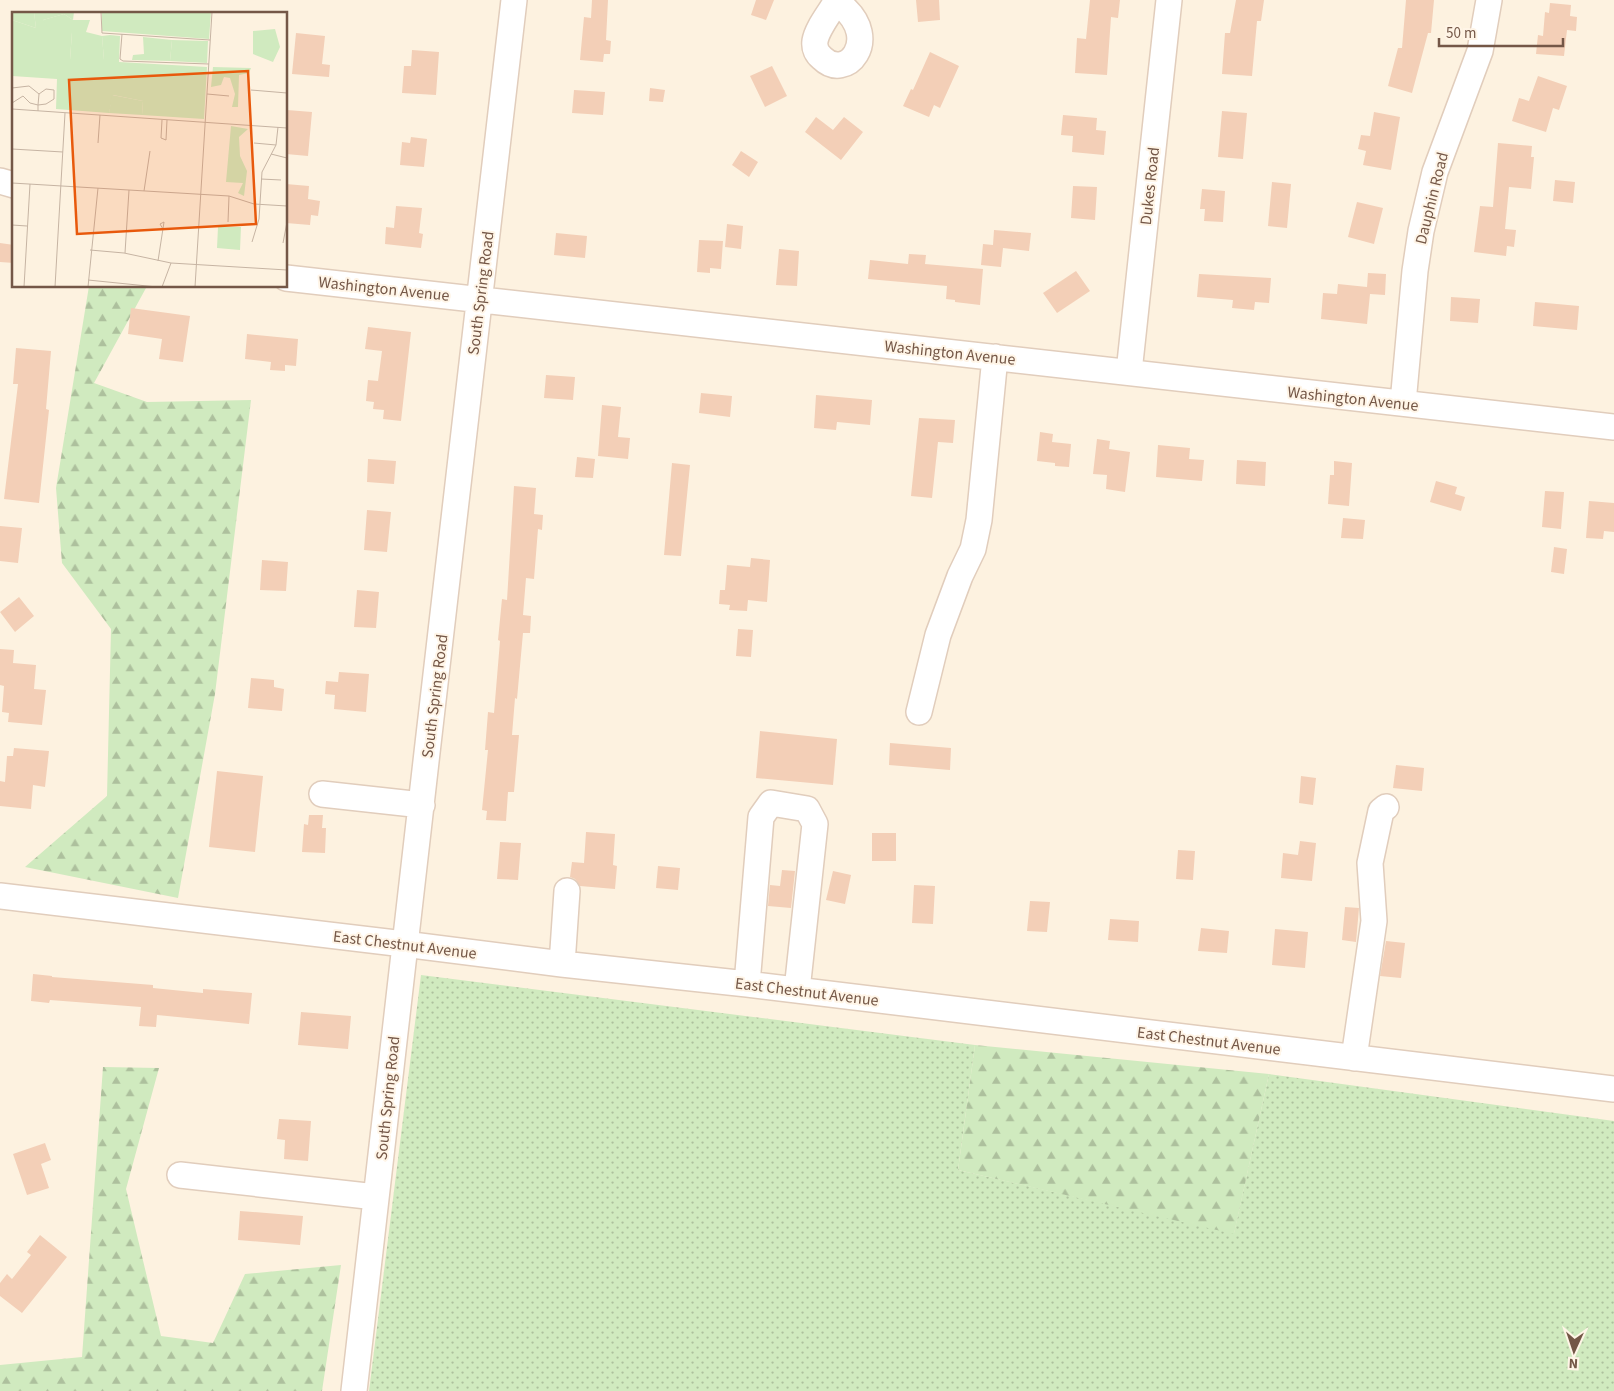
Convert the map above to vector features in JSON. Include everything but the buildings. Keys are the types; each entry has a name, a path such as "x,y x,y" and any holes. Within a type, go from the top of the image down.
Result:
{"street":[{"name":"South Spring Road","path":"354,1391 514,0"},
{"name":"Dukes Road","path":"1129,372 1169,0"},
{"name":"Dauphin Road","path":"1403,403 1415,272 1421,231 1435,172 1480,51 1489,0"},
{"name":"Washington Avenue","path":"288,278 1614,427"},
{"path":"919,712 938,635 960,576 973,549 978,520 995,357"},
{"path":"322,794 422,806"},
{"path":"747,984 761,817 771,803 807,809 816,824 797,990"},
{"path":"1354,1058 1374,921 1370,864 1381,811 1386,806"},
{"path":"562,964 567,891"},
{"name":"East Chestnut Avenue","path":"0,896 1614,1089"},
{"path":"180,1175 376,1197"}],"green space":[{"path":"89,288 146,288 94,383 147,402 251,400 215,694 178,898 25,867 107,796 111,629 62,563 56,488"},
{"path":"421,975 975,1045 958,1170 1234,1233 1269,1074 1614,1121 1614,1391 369,1391"},
{"path":"975,1045 1269,1074 1234,1234 958,1170"},
{"path":"103,1067 159,1068 126,1189 161,1336 213,1343 245,1274 341,1265 322,1391 0,1391 0,1365 82,1357"}]}
